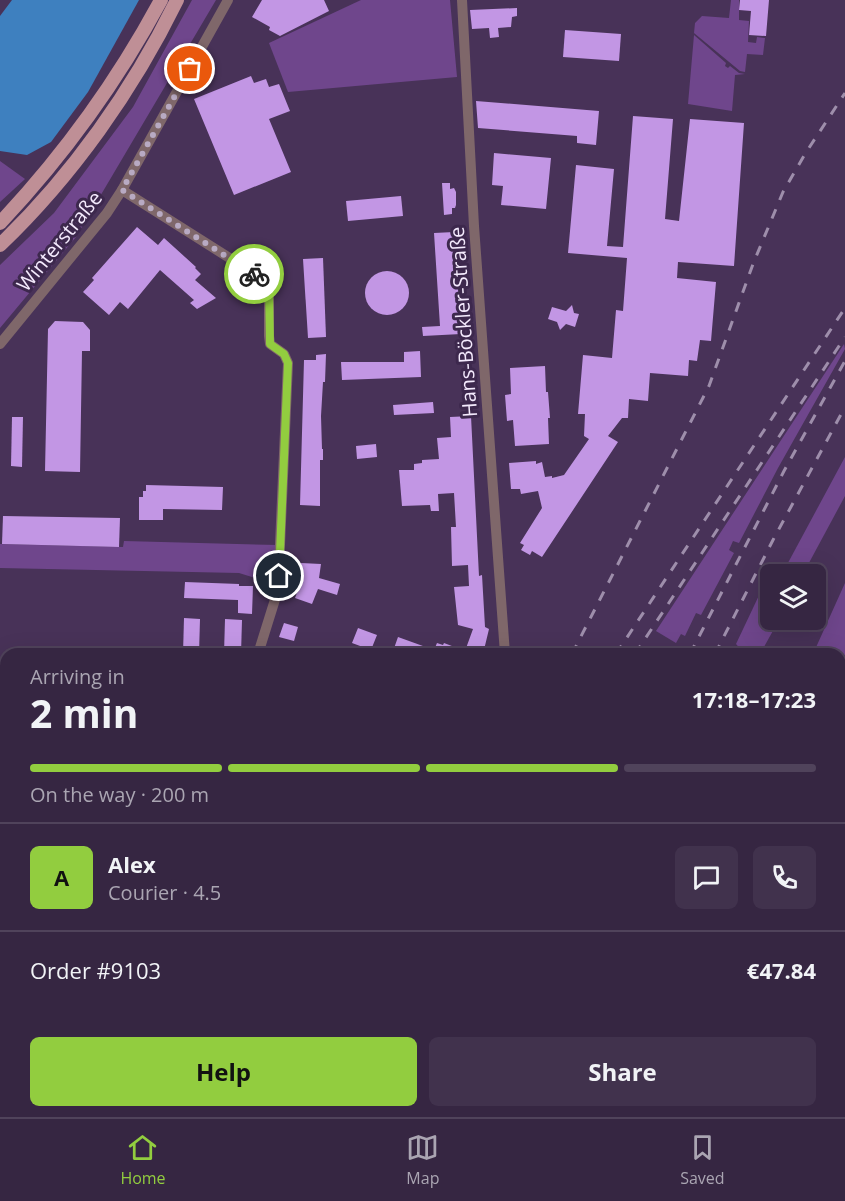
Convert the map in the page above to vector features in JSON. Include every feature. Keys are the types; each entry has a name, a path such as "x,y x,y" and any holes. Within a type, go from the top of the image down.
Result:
{"main road":[{"path":"0,223 68,146 126,62 161,0"},
{"path":"0,245 24,222 101,126 148,55 177,0"}],"street":[{"name":"Winterstraße","path":"0,344 107,213 228,0"},
{"name":"Hans-Böckler-Straße","path":"462,0 474,225 505,648"},
{"path":"122,190 266,282 269,289 270,344 284,354 288,363 288,375 278,590 260,648"}],"shaded area":[{"path":"192,0 216,0 76,237 0,328 0,265 54,213 133,107"},
{"path":"361,0 450,0 457,77 288,92 269,43"},
{"path":"731,0 739,0 739,20 749,21 748,42 756,43 757,37 765,38 763,55 747,54 745,72 740,71 694,33 695,23 702,16 729,18"},
{"path":"694,35 726,63 725,66 728,68 730,66 739,73 745,74 735,75 732,111 688,104"},
{"path":"0,161 25,179 0,202"},
{"path":"844,344 845,349 739,543 733,541 729,550 734,553 701,615 696,613 685,636 681,634 676,643 656,631"},
{"path":"845,457 845,496 808,564 787,564"},
{"path":"124,541 278,545 277,566 272,583 239,573 0,568 0,544 123,547"},
{"path":"845,583 845,648 816,648 824,630 826,630 826,625"},
{"path":"760,593 760,630 773,630 763,648 740,648 736,644"}],"water":[{"path":"12,0 139,0 88,92 51,142 27,155 0,151 0,16"}],"building":[{"path":"262,0 324,0 329,11 280,36 269,30 270,27 252,17"},
{"path":"740,0 769,0 766,36 749,35 751,11 739,10"},
{"path":"517,8 517,16 512,17 511,27 498,28 499,37 490,38 489,28 472,29 470,10"},
{"path":"565,30 621,34 619,61 563,57"},
{"path":"251,76 254,83 266,79 269,87 279,84 290,111 269,119 291,172 234,195 194,99"},
{"path":"476,101 599,111 596,145 577,143 577,136 478,128"},
{"path":"633,116 673,119 665,219 679,221 690,119 744,123 734,266 678,262 677,278 716,282 711,341 700,340 697,361 689,360 688,376 650,373 648,401 629,399 628,418 622,418 608,436 618,442 542,557 532,551 530,555 521,550 524,545 520,543 542,508 538,491 521,494 520,489 511,489 509,463 536,461 536,464 542,462 545,477 564,475 589,439 584,436 585,414 578,414 583,355 612,358 616,310 623,311 627,258 568,253 576,165 614,169 607,246 623,247"},
{"path":"494,153 551,158 546,209 501,205 503,186 492,185"},
{"path":"442,183 450,183 450,189 454,188 456,192 456,205 452,208 452,214 444,215"},
{"path":"401,196 403,216 348,221 346,201"},
{"path":"137,227 158,245 164,238 196,267 201,274 195,280 216,298 197,309 190,303 194,300 160,270 128,309 120,302 109,315 83,292 94,280 92,278"},
{"path":"454,232 461,334 423,336 422,327 440,326 434,233"},
{"path":"323,258 326,337 308,338 303,259"},
{"path":"387,271 396,272 403,277 408,284 408,302 403,309 396,314 387,315 378,314 371,309 366,302 365,293 366,284 371,277 378,272"},
{"path":"572,305 574,313 579,314 575,327 566,324 560,330 557,322 548,319 552,307 566,311"},
{"path":"55,321 83,322 90,330 90,351 82,351 80,472 45,471 48,329"},
{"path":"420,351 421,377 342,380 341,362 404,362 404,352"},
{"path":"326,354 321,416 323,460 320,460 320,506 300,505 304,360 316,360 316,355"},
{"path":"545,366 550,418 548,418 549,444 515,446 513,420 507,421 505,395 511,394 510,368"},
{"path":"433,402 434,413 394,415 393,405"},
{"path":"471,416 479,576 482,575 485,627 489,629 484,648 466,648 473,629 458,625 454,587 469,586 468,565 452,566 451,527 456,527 454,493 438,494 439,511 431,511 430,505 402,506 399,470 414,470 414,464 422,463 422,460 439,459 437,438 451,437 450,417"},
{"path":"12,417 23,417 22,467 11,466"},
{"path":"376,444 377,457 357,459 356,446"},
{"path":"146,485 223,487 222,510 163,509 163,520 139,520 139,497 143,497"},
{"path":"3,516 120,518 119,547 2,544"},
{"path":"301,563 321,564 319,578 340,584 337,595 318,589 312,604 295,598 304,574 300,574"},
{"path":"185,582 253,586 252,614 238,613 238,600 184,598"},
{"path":"184,618 200,619 199,648 183,648"},
{"path":"225,619 242,620 241,648 224,648"},
{"path":"284,623 298,627 294,641 279,637"},
{"path":"358,628 377,635 372,648 352,643"},
{"path":"398,637 428,648 394,648"},
{"path":"437,643 443,645 444,643 457,648 435,648"}],"railway":[{"path":"575,648 709,386 753,264 783,192 845,93"},
{"path":"620,648 845,308"},
{"path":"639,648 845,337"},
{"path":"693,648 784,471 845,361"},
{"path":"718,648 845,407"}],"way so far":[{"path":"190,69 122,190 254,274"}],"route":[{"path":"254,274 266,282 269,289 268,336 270,344 284,354 288,363 279,576"}]}
